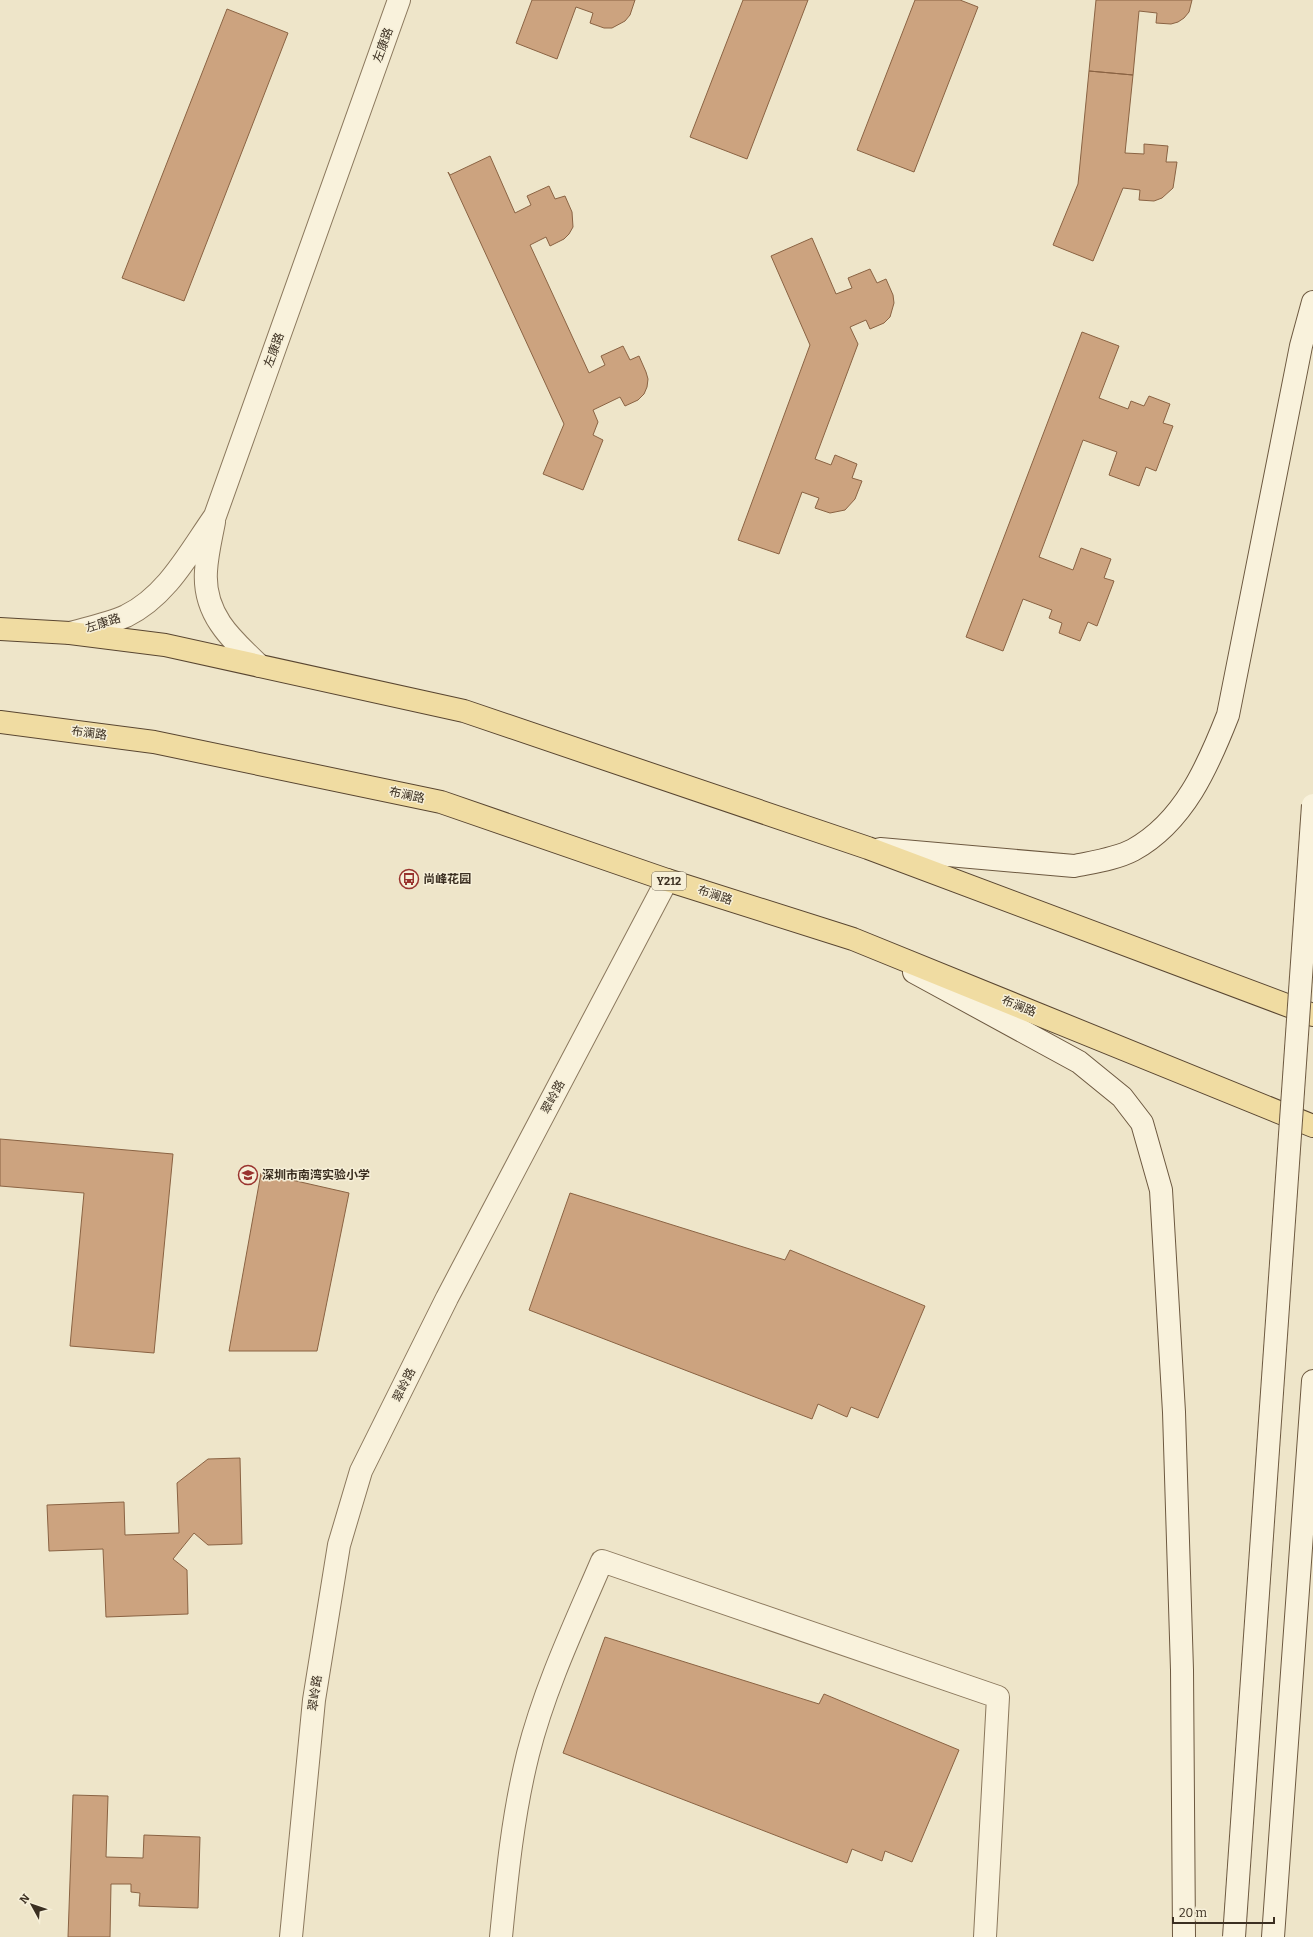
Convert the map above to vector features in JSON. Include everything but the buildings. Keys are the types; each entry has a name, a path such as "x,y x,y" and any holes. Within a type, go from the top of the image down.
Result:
{"main road":[{"name":"左康路","path":"70,633 124,617 146,604 164,589 215,516 399,0"},
{"path":"868,848 1074,866 1104,860 1133,850 1156,833 1177,813 1210,762 1228,715 1300,346 1313,302"},
{"path":"215,516 206,571 208,601 227,635 260,666"},
{"path":"0,629 70,633 164,645 464,711 868,848 1313,1015"},
{"name":"布澜路","path":"0,722 154,742 441,802 667,880 853,939 1313,1126"},
{"path":"1234,1937 1313,804"},
{"name":"翠岭路","path":"291,1937 314,1700 339,1545 361,1471 447,1298 667,880"},
{"path":"853,939 1079,1062 1122,1097 1142,1123 1161,1190 1174,1404 1182,1670 1184,1937"},
{"path":"1273,1937 1313,1381"},
{"path":"501,1937 512,1833 528,1753 555,1670 602,1560 998,1697 986,1937"}],"place":[{"name":"尚峰花园","path":"409,879"},
{"name":"深圳市南湾实验小学","path":"248,1175"}]}
